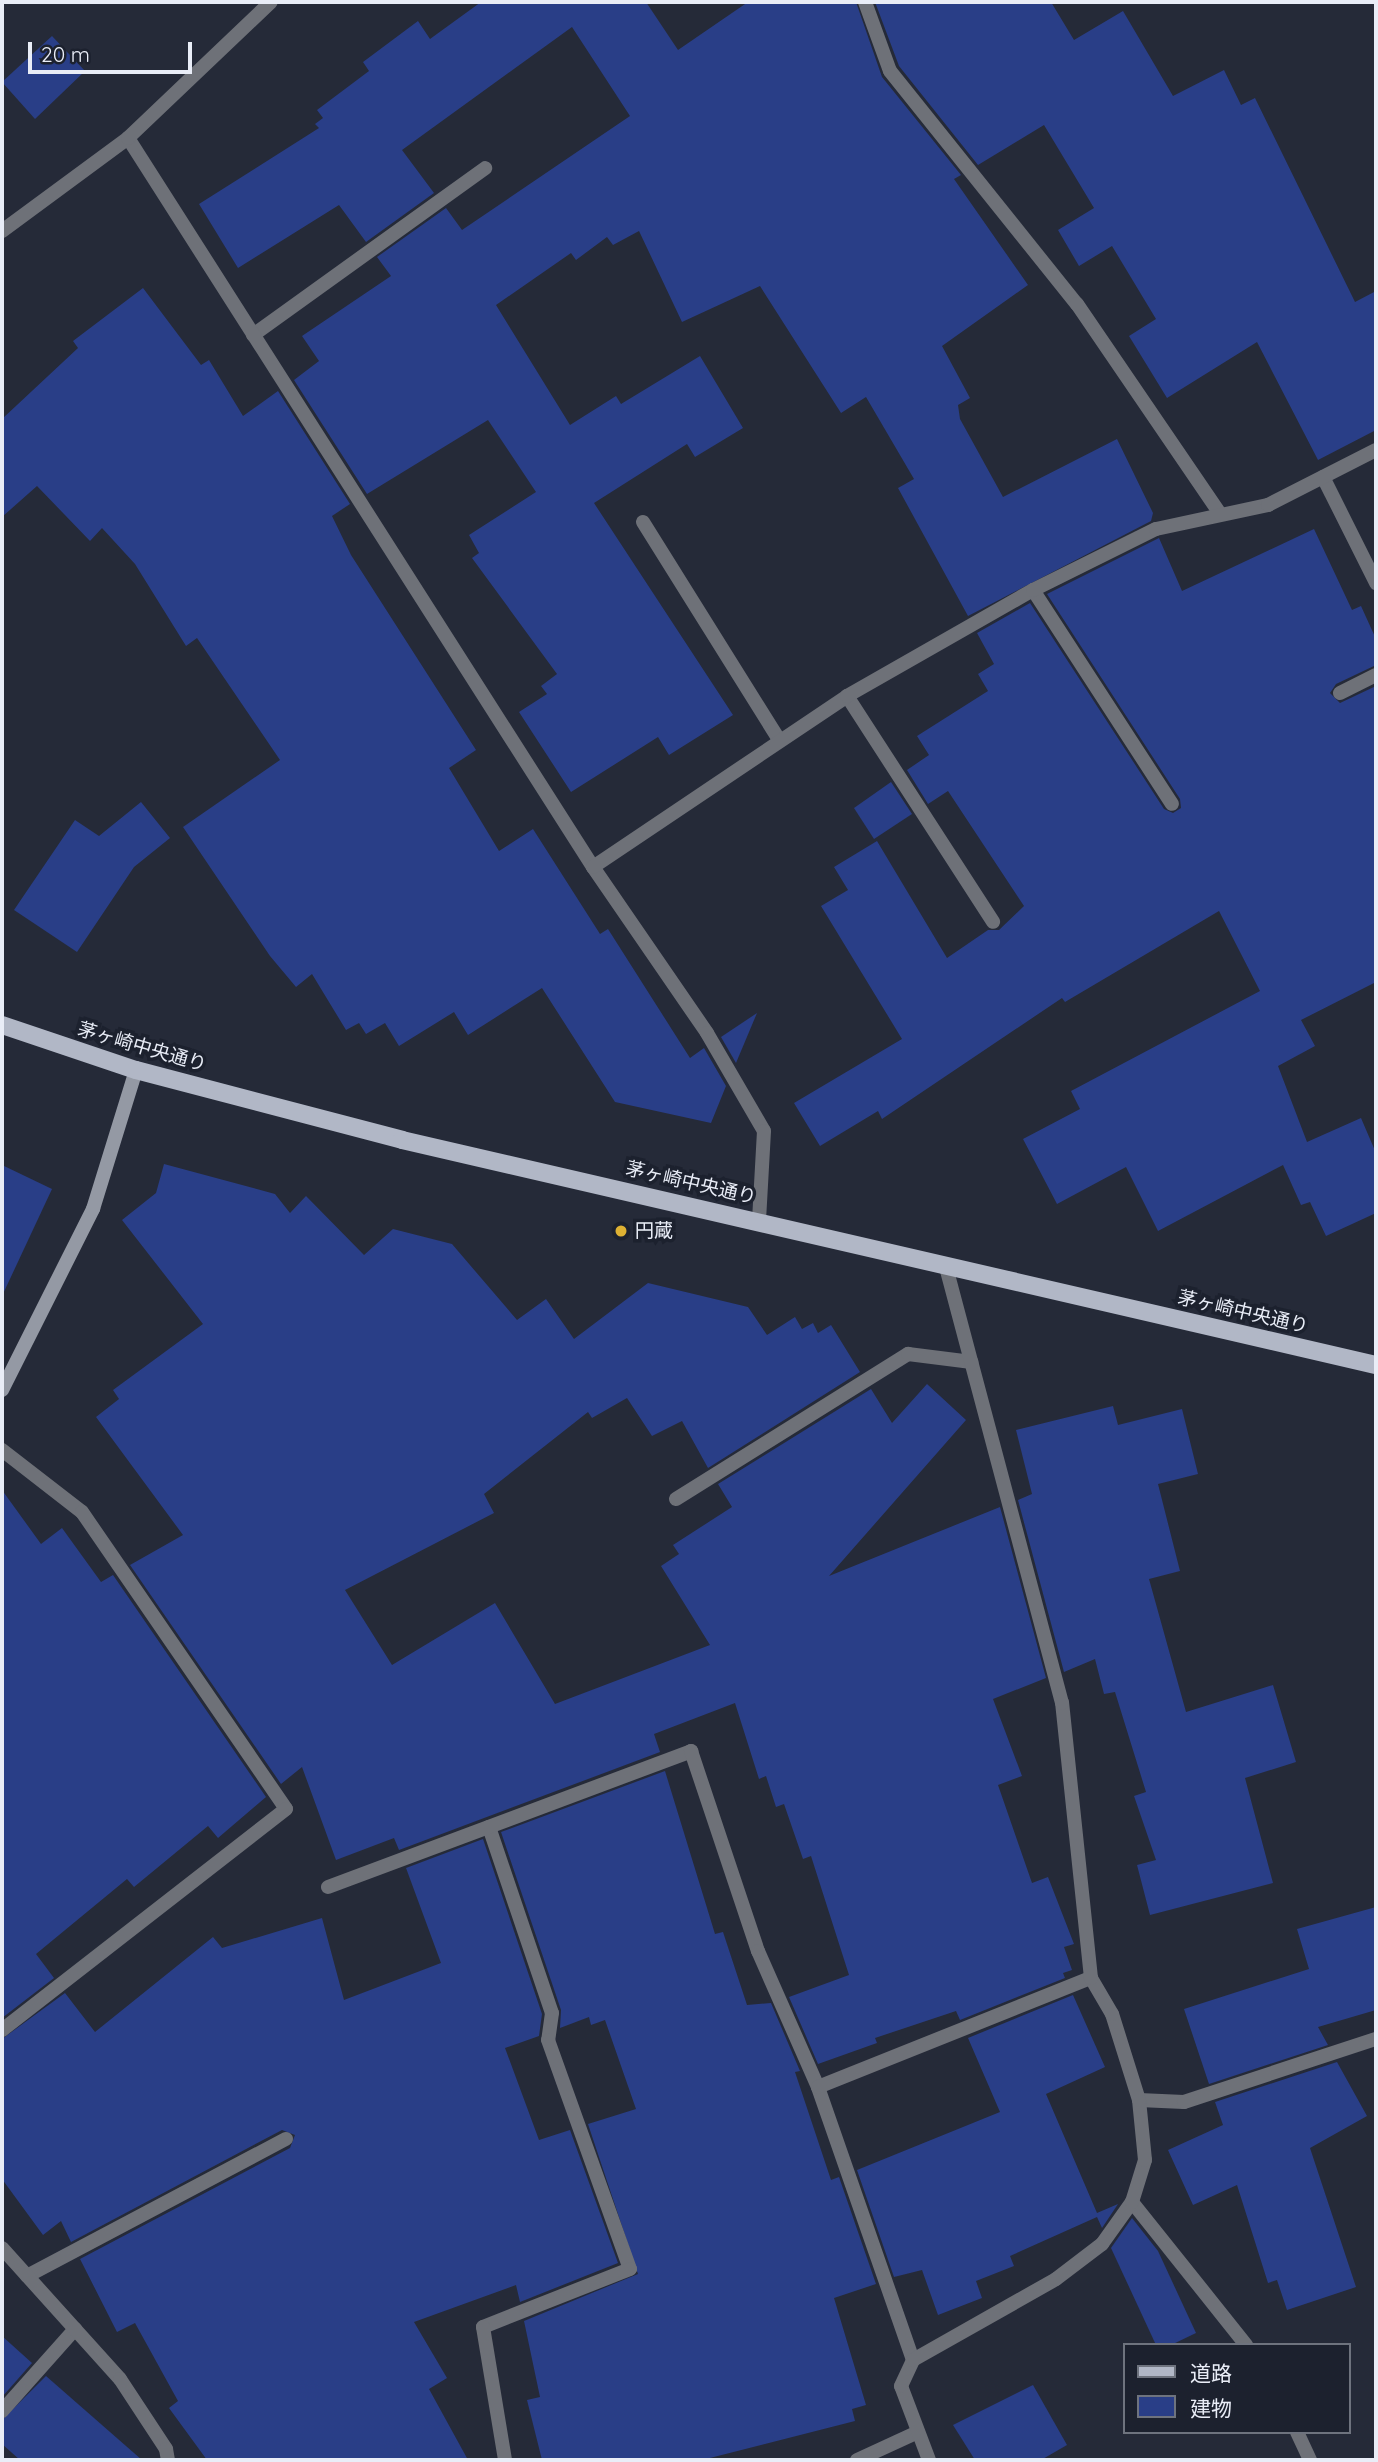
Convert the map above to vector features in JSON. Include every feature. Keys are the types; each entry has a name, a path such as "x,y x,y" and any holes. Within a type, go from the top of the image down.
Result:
{"main road":[{"name":"茅ヶ崎中央通り","path":"2,1025 136,1070 402,1140 759,1220 1376,1365"}],"street":[{"path":"2,231 128,138 271,2"},
{"path":"865,2 890,71 1077,304 1219,512"},
{"path":"128,138 593,867 707,1033 764,1131 759,1220"},
{"path":"253,335 485,168"},
{"path":"593,867 847,696 1033,590 1156,528 1219,512 1268,505 1376,450"},
{"path":"1323,477 1376,583"},
{"path":"643,522 780,741"},
{"path":"1033,590 1172,804"},
{"path":"1340,693 1376,675"},
{"path":"847,696 993,922"},
{"path":"2,1390 93,1209 136,1070"},
{"path":"929,2460 916,2433 901,2386 914,2360 1056,2279 1102,2244 1132,2202 1145,2160 1139,2100 1112,2014 1091,1978 1062,1703 945,1264"},
{"path":"676,1499 908,1354 971,1362"},
{"path":"2,1450 82,1512 286,1809 2,2031"},
{"path":"328,1887 691,1751 758,1951 818,2087 914,2360"},
{"path":"489,1827 552,2013 548,2040 630,2269 483,2327 505,2460"},
{"path":"818,2087 1091,1978"},
{"path":"1139,2100 1184,2102 1376,2039"},
{"path":"27,2276 286,2139"},
{"path":"1132,2202 1244,2343"},
{"path":"2,2248 120,2379 166,2449 167,2460"},
{"path":"2,2412 75,2329"},
{"path":"857,2460 916,2433"},
{"path":"1298,2434 1310,2460"}],"building":[{"path":"481,2 646,2 678,50 748,2 856,2 882,77 961,175 954,179 1028,285 942,346 970,398 958,405 960,419 1003,497 1117,439 1153,513 1151,521 968,616 898,488 914,479 866,397 841,413 760,286 682,322 639,231 613,245 607,237 576,260 571,253 496,305 570,425 616,396 621,404 700,356 743,428 695,457 687,444 594,503 733,715 669,755 658,737 571,792 519,712 547,694 541,686 557,674 472,558 479,553 469,535 536,492 488,420 367,494 294,380 319,361 302,336 391,276 377,257 446,208 462,230 630,116 572,27 402,150 434,193 366,242 339,205 238,268 199,204 319,128 315,124 323,118 317,110 369,71 363,62 418,21 430,39"},
{"path":"875,2 1051,2 1074,40 1123,11 1173,96 1224,70 1241,105 1255,98 1355,302 1376,291 1376,430 1318,460 1257,342 1167,398 1129,336 1156,319 1112,246 1079,266 1058,230 1094,208 1044,125 978,165 899,66"},
{"path":"52,36 85,71 35,119 2,82"},
{"path":"143,288 201,365 209,360 243,416 278,391 350,504 332,516 351,555 476,750 449,768 499,851 533,829 600,934 608,929 690,1058 704,1048 726,1086 711,1123 615,1102 542,988 468,1035 454,1012 399,1046 385,1023 366,1034 359,1023 346,1030 312,974 296,987 270,956 183,827 280,760 197,638 186,646 135,564 102,528 90,541 37,486 2,517 2,419 78,348 73,341"},
{"path":"1314,529 1352,610 1361,606 1376,639 1376,665 1336,684 1330,693 1340,703 1376,686 1376,982 1301,1020 1315,1046 1278,1066 1307,1142 1361,1118 1376,1153 1376,1213 1326,1236 1310,1202 1301,1205 1283,1165 1158,1231 1126,1167 1057,1204 1023,1139 1080,1109 1071,1091 1260,991 1219,911 1065,1002 1062,998 882,1119 878,1111 820,1146 794,1103 902,1039 821,906 848,890 834,867 877,841 947,958 988,930 999,930 1024,906 948,791 928,804 907,770 929,755 917,736 988,691 978,674 994,664 977,633 1030,603 1164,809 1173,813 1181,808 1180,799 1047,594 1159,538 1182,591"},
{"path":"891,782 912,814 874,839 854,808"},
{"path":"141,802 170,838 134,867 77,952 14,910 75,820 99,836"},
{"path":"757,1013 736,1063 721,1037"},
{"path":"164,1164 275,1194 290,1213 306,1196 364,1255 393,1229 452,1244 517,1320 546,1299 574,1339 648,1283 748,1307 767,1335 795,1317 802,1329 813,1323 818,1333 831,1325 860,1372 708,1468 682,1421 652,1436 627,1398 592,1418 588,1412 484,1494 494,1513 345,1590 392,1665 495,1603 555,1704 710,1645 661,1566 679,1554 673,1545 732,1507 718,1484 871,1389 892,1423 927,1384 966,1420 829,1576 1000,1507 1046,1678 993,1699 1022,1776 998,1785 1032,1883 1048,1877 1074,1944 1064,1947 1072,1970 1063,1973 1065,1978 960,2020 956,2011 875,2038 877,2043 818,2064 789,1997 849,1975 811,1856 803,1859 784,1804 776,1807 766,1776 759,1779 735,1703 654,1734 660,1752 399,1850 394,1838 336,1860 302,1767 281,1784 130,1565 183,1535 96,1417 119,1399 113,1390 203,1324 122,1220 156,1193"},
{"path":"2,1165 52,1189 2,1296"},
{"path":"1113,1406 1118,1425 1182,1409 1198,1474 1158,1484 1180,1571 1149,1579 1186,1712 1273,1685 1296,1762 1245,1778 1273,1883 1150,1915 1137,1865 1156,1860 1134,1796 1146,1792 1115,1692 1104,1694 1095,1659 1064,1672 1018,1500 1032,1494 1016,1430"},
{"path":"2,1490 41,1544 62,1528 101,1582 113,1575 266,1797 218,1838 208,1826 134,1887 127,1879 36,1954 54,1978 2,2018"},
{"path":"665,1771 715,1934 723,1932 747,2005 771,2003 800,2071 795,2072 831,2180 839,2177 876,2284 834,2298 866,2405 852,2409 855,2421 702,2460 542,2460 527,2400 540,2397 524,2321 638,2274 588,2124 636,2109 605,2020 591,2025 589,2017 560,2028 561,2010 501,1832"},
{"path":"483,1839 542,2014 539,2036 505,2048 539,2140 570,2130 618,2263 520,2302 516,2285 414,2322 447,2378 429,2389 468,2460 207,2460 169,2408 178,2401 135,2323 117,2332 80,2259 290,2148 295,2135 282,2130 71,2242 61,2221 43,2235 2,2179 2,2039 65,1993 95,2032 213,1937 222,1948 322,1918 344,2000 441,1963 406,1868"},
{"path":"1376,1907 1376,2010 1318,2027 1328,2045 1209,2084 1184,2009 1309,1969 1297,1929"},
{"path":"1073,1995 1105,2067 1046,2094 1097,2213 1118,2204 1102,2228 1097,2217 1010,2256 1014,2266 976,2281 982,2298 938,2315 922,2270 894,2277 857,2170 1000,2112 968,2038"},
{"path":"1337,2062 1367,2116 1310,2148 1356,2287 1287,2310 1277,2280 1268,2283 1237,2185 1193,2205 1168,2150 1223,2125 1215,2102"},
{"path":"1132,2218 1158,2251 1196,2333 1175,2343 1155,2343 1111,2248"},
{"path":"2,2336 32,2363 2,2397"},
{"path":"46,2376 142,2460 20,2460 2,2444 2,2420"},
{"path":"1033,2385 1067,2445 1041,2460 975,2460 953,2425"}],"place":[{"name":"円蔵","path":"621,1231"}]}
